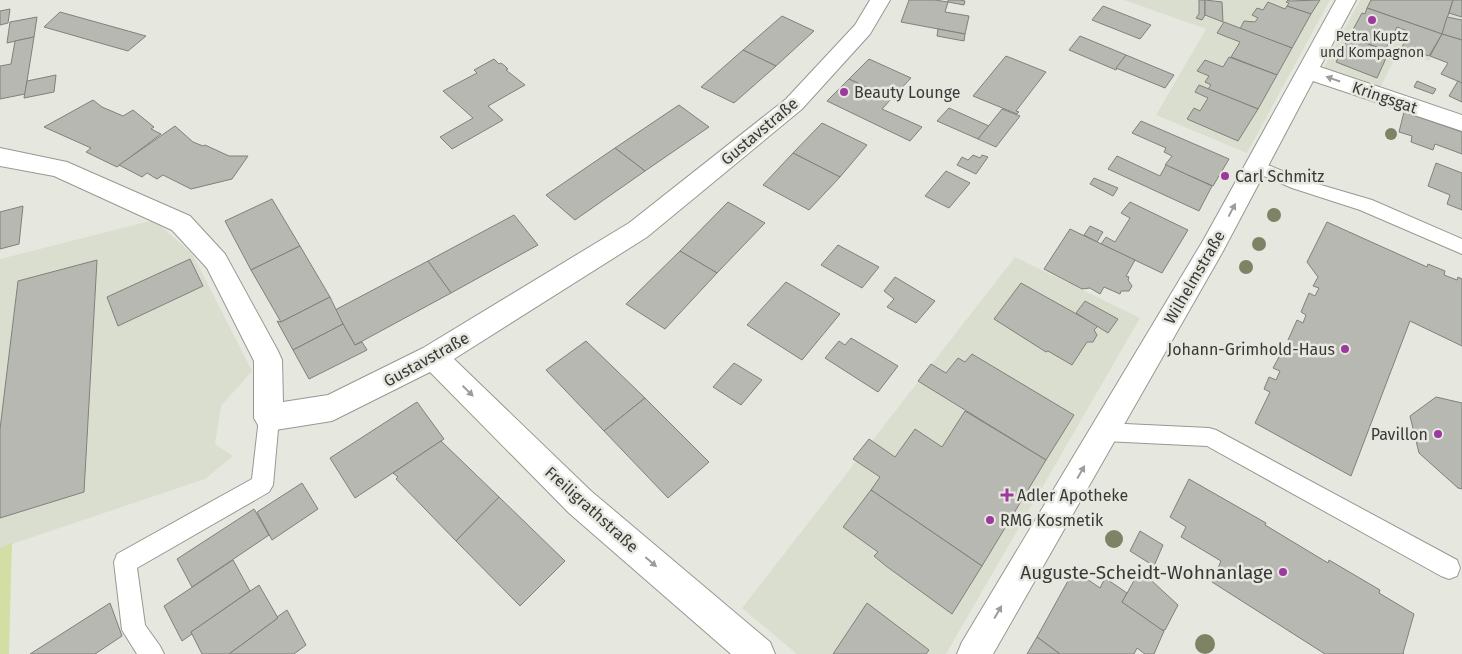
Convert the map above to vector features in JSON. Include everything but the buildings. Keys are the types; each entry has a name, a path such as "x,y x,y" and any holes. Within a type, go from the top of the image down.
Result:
{"street":[{"name":"Gustavstraße","path":"269,418 332,408 433,357 638,230 794,104 863,29 880,0"},
{"name":"Wilhelmstraße","path":"974,654 1213,246 1346,0"},
{"name":"Kringsgat","path":"1308,71 1462,123"},
{"path":"0,157 60,168 180,223 216,261 268,360 269,418"},
{"name":"Freiligrathstraße","path":"433,357 580,502 758,654"}],"lane":[{"path":"1256,166 1298,184 1366,205 1462,247"},
{"path":"152,654 134,630 125,562 262,485 269,418"},
{"path":"1104,432 1209,438 1449,568"}],"shaded area":[{"path":"1124,0 1330,0 1247,153 1156,115 1206,29"},
{"path":"1360,0 1462,0 1462,19 1455,17 1429,61 1399,50 1380,88 1323,69"},
{"path":"154,220 193,255 252,371 221,406 215,444 233,456 205,479 0,548 0,259"},
{"path":"1015,257 1140,318 946,654 797,654 742,608"}],"green space":[{"path":"12,543 9,654 0,654 0,548"}],"place":[{"name":"Petra Kuptz und Kompagnon","path":"1372,20"},
{"name":"Beauty Lounge","path":"844,92"},
{"name":"Carl Schmitz","path":"1225,176"},
{"name":"Johann-Grimhold-Haus","path":"1345,349"},
{"name":"Pavillon","path":"1438,434"},
{"name":"Adler Apotheke","path":"1007,495"},
{"name":"RMG Kosmetik","path":"990,520"},
{"name":"Auguste-Scheidt-Wohnanlage","path":"1283,572"}]}
